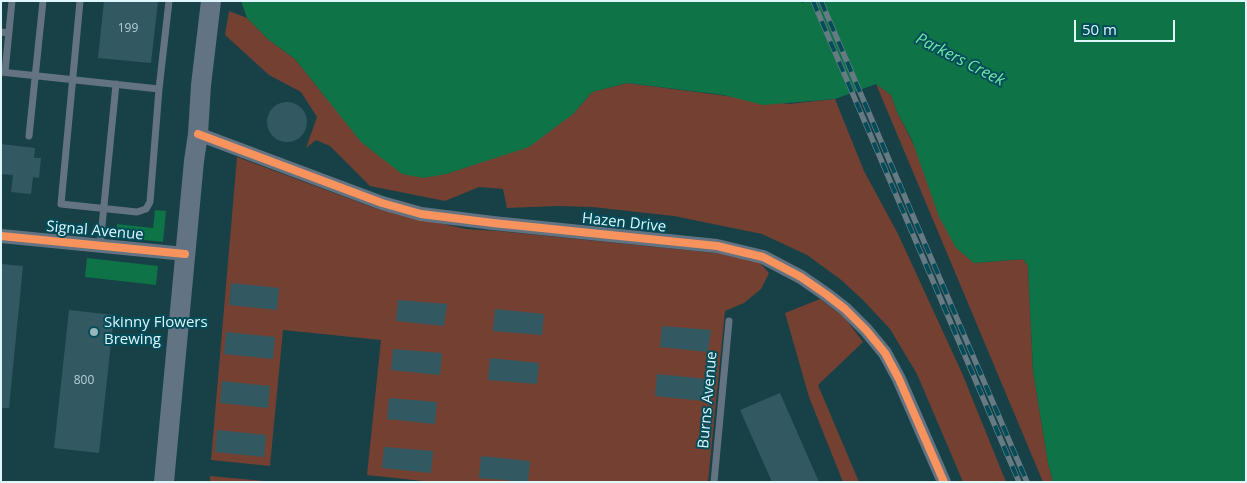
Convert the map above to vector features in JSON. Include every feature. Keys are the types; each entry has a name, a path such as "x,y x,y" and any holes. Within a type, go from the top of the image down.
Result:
{"main road":[{"path":"164,482 198,134 201,85 211,1"}],"street":[{"name":"Hazen Drive","path":"198,134 382,203 421,214 717,246 763,258 801,277 827,295 845,309 866,330 884,353 899,379 944,482"},
{"name":"Signal Avenue","path":"1,236 185,254"}],"lane":[{"path":"12,1 5,33 3,72 159,89"},
{"path":"29,136 42,1"},
{"path":"80,1 61,204 137,212 146,209 150,202 159,89 169,1"},
{"path":"100,246 116,84"},
{"name":"Burns Avenue","path":"714,482 729,321"}],"shaded area":[{"path":"229,11 247,18 269,40 295,59 326,98 446,174 484,161 561,122 573,114 592,92 627,83 789,104 835,99 864,171 898,234 962,373 1006,482 963,482 917,374 890,329 840,279 807,255 762,234 674,216 592,207 507,208 503,189 479,187 445,201 370,186 330,146 316,140 306,148 317,117 301,92 269,75 225,35"},
{"path":"876,84 891,95 897,112 974,263 1023,259 1028,266 1033,371 1048,463 1053,482 1043,482"},
{"path":"237,157 380,210 466,229 725,254 759,262 769,273 761,289 744,303 725,311 708,482 432,482 367,475 381,340 283,330 270,466 211,460"},
{"path":"820,299 844,317 863,342 818,385 859,482 843,482 809,397 785,313"},
{"path":"210,476 275,482 210,482"}],"water":[{"name":"Parkers Creek","path":"241,1 798,1 803,3 805,1 1246,1 1246,482 1053,482 1048,463 1033,371 1028,266 1023,259 974,263 956,248 939,217 912,140 897,112 891,95 876,84 835,99 763,105 724,95 627,83 592,92 573,114 529,147 446,174 423,178 402,174 361,142 295,59 269,40 247,18"},
{"path":"155,210 166,211 163,242 116,237 117,224 153,228"},
{"path":"87,258 158,266 156,285 85,277"}],"building":[{"path":"104,1 158,1 151,63 98,58"},
{"path":"287,102 301,108 307,122 301,136 287,142 273,136 267,122 273,108"},
{"path":"1,144 35,148 34,158 41,158 39,178 33,177 31,194 11,192 13,175 1,174"},
{"path":"1,264 23,266 9,408 1,408"},
{"path":"231,283 279,288 277,310 229,305"},
{"path":"398,300 447,304 444,326 396,321"},
{"path":"495,309 544,314 542,335 493,331"},
{"path":"69,310 114,315 99,453 54,448"},
{"path":"662,326 711,330 708,352 660,347"},
{"path":"226,332 275,337 273,359 224,354"},
{"path":"393,349 442,353 440,375 391,370"},
{"path":"490,358 539,363 537,384 488,380"},
{"path":"657,374 706,379 704,401 655,396"},
{"path":"222,381 270,386 268,408 220,403"},
{"path":"780,393 819,482 772,482 740,410"},
{"path":"389,398 437,402 435,424 387,419"},
{"path":"217,430 266,435 264,457 215,452"},
{"path":"384,447 433,451 431,473 382,468"},
{"path":"481,456 530,461 528,482 479,478"}],"railway":[{"path":"813,1 1019,482"},
{"path":"821,1 1027,482"}],"cycle path":[{"path":"198,134 382,203 421,214 717,246 763,257 801,277 845,309 885,353 899,379 944,482"},
{"path":"1,236 185,254"}],"place":[{"name":"Skinny Flowers Brewing","path":"94,332"}]}
